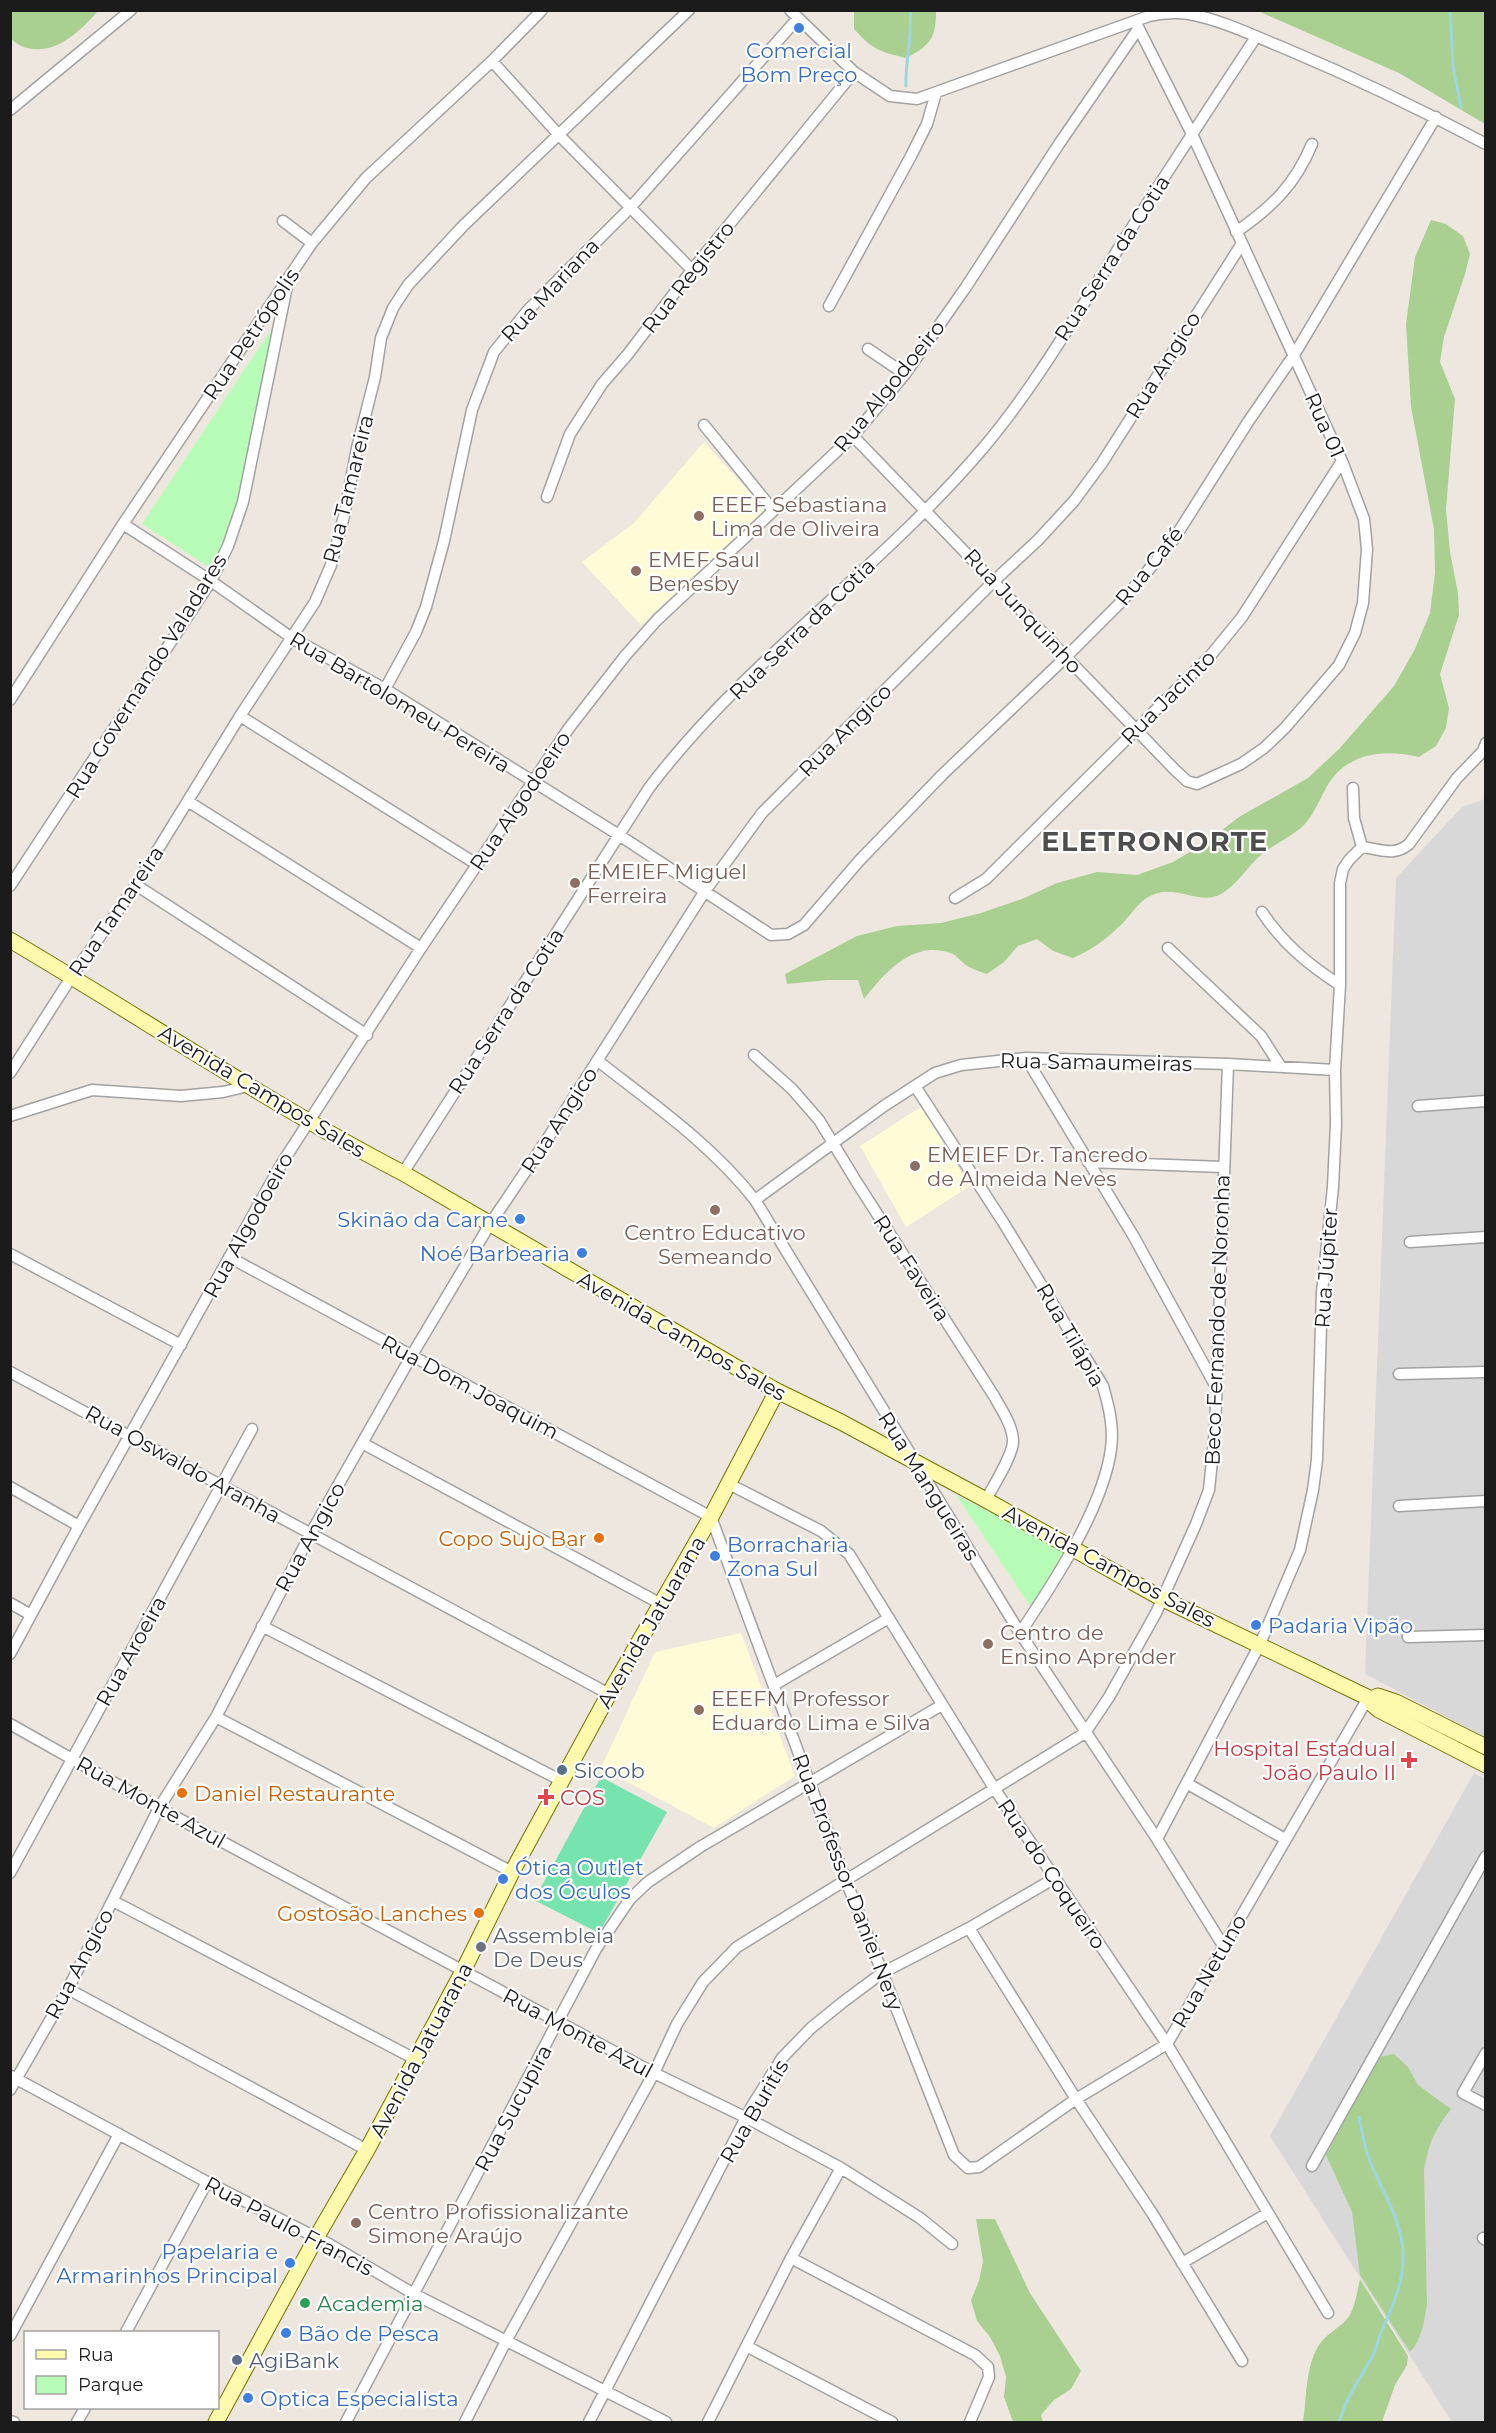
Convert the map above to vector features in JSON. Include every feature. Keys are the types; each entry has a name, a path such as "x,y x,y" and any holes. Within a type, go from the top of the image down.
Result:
{"street":[{"path":"10,110 132,10"},
{"name":"Rua Petrópolis","path":"10,700 123,524 312,243 366,178 492,61 542,10"},
{"name":"Rua Tamareira","path":"10,1073 72,976 136,885 240,716 315,602 331,565 345,516 357,448 375,377 381,338 393,308 408,285 463,226 689,10"},
{"path":"794,14 854,72 884,93 894,97 917,99 1015,63 1137,25 1148,13 1192,15 1256,37 1334,69 1436,117 1485,144"},
{"name":"Rua Mariana","path":"385,689 416,632 426,607 444,541 472,410 494,352 528,310 630,208 794,14"},
{"name":"Rua 01","path":"1137,25 1192,134 1342,461 1364,519 1367,549 1363,603 1355,633 1339,665 1285,728 1264,748 1241,764 1194,784"},
{"name":"Rua Algodoeiro","path":"10,1654 229,1257 308,1120 367,1035 421,948 569,728 625,656 657,620 853,436 905,374 966,287 1137,25"},
{"name":"Rua Serra da Cotia","path":"403,1173 619,835 675,754 737,690 926,510 984,447 1038,373 1256,37"},
{"path":"492,61 559,135 692,270"},
{"name":"Rua Registro","path":"548,497 570,434 602,384 854,72"},
{"path":"829,306 911,156 927,123 936,93"},
{"name":"Rua Café","path":"771,934 788,934 804,925 859,861 943,774 1123,600 1173,539 1294,355 1436,117"},
{"path":"1236,232 1265,212 1285,191 1305,161 1312,144"},
{"path":"283,221 312,243"},
{"name":"Rua Angico","path":"10,2090 14,2077 68,1989 159,1808 216,1717 311,1533 412,1355 490,1224 598,1061 705,891 762,813 1067,509 1102,463 1241,245"},
{"name":"Rua Governando Valadares","path":"10,886 211,581 228,546 243,502 289,276"},
{"path":"868,349 905,374"},
{"path":"704,425 773,510"},
{"name":"Rua Junquinho","path":"853,436 994,581 1065,658 1183,777 1194,784"},
{"name":"Rua Jacinto","path":"955,898 986,879 1211,655 1242,617 1342,461"},
{"name":"Rua Bartolomeu Pereira","path":"123,524 211,581 292,638 385,689 619,835 771,934"},
{"path":"240,716 478,865"},
{"path":"1353,788 1354,818 1362,847 1390,852 1403,850 1416,837 1457,778 1485,749"},
{"path":"189,802 421,948"},
{"name":"Rua Júpiter","path":"1157,1839 1260,1644 1300,1550 1317,1460 1322,1292 1334,1155 1335,1070 1340,985 1340,883 1343,869 1362,847"},
{"path":"136,885 367,1035"},
{"path":"1262,912 1286,945 1314,968 1340,985"},
{"name":"Avenida Campos Sales","path":"10,939 248,1086 403,1173 777,1391 841,1422 986,1500 1161,1598 1369,1698 1379,1710 1485,1765"},
{"path":"1168,948 1261,1036 1281,1067"},
{"name":"Rua Faveira","path":"754,1055 806,1104 833,1142 994,1396 1008,1423 1013,1440 1011,1450 986,1500"},
{"path":"1026,1058 1179,1317 1217,1388"},
{"name":"Rua Samaumeiras","path":"755,1200 833,1142 915,1086 935,1073 961,1065 1026,1058 1228,1064 1335,1070"},
{"name":"Rua Mangueiras","path":"598,1061 705,1145 723,1162 755,1200 1020,1633 1157,1839 1224,1947"},
{"name":"Beco Fernando de Noronha","path":"465,2422 506,2341 703,1982 732,1952 845,1878 1085,1733 1127,1666 1156,1613 1209,1490 1217,1388 1228,1064"},
{"path":"10,1116 92,1090 181,1096 223,1092 248,1086"},
{"name":"Rua Tilápia","path":"915,1086 1003,1222 1103,1386 1111,1416 1111,1449 1102,1484 1072,1549 1020,1633"},
{"path":"1418,1106 1485,1101"},
{"path":"1088,1162 1223,1167"},
{"path":"1410,1242 1485,1237"},
{"path":"10,1254 181,1345"},
{"name":"Rua Dom Joaquim","path":"229,1257 711,1517"},
{"name":"Rua Oswaldo Aranha","path":"10,1372 609,1694"},
{"path":"1399,1374 1485,1372"},
{"name":"Avenida Jatuarana","path":"216,2422 316,2238 367,2150 463,1971 512,1872 609,1694 711,1517 777,1391"},
{"name":"Rua Aroeira","path":"10,1873 252,1429"},
{"path":"362,1443 661,1604"},
{"name":"Rua do Coqueiro","path":"729,1484 834,1539 863,1573 994,1788 1167,2044 1328,2313"},
{"path":"10,1487 79,1526"},
{"path":"1399,1506 1485,1501"},
{"name":"Rua Professor Daniel Nery","path":"711,1517 845,1878 954,2155 964,2166 973,2169"},
{"path":"10,1604 31,1615"},
{"path":"774,1685 889,1618"},
{"path":"262,1626 562,1781"},
{"path":"1408,1637 1485,1635"},
{"name":"Avenida Campos Sales","path":"1369,1698 1378,1696 1396,1702 1485,1747"},
{"name":"Rua Netuno","path":"973,2169 984,2164 1076,2099 1167,2044 1369,1698"},
{"name":"Rua Sucupira","path":"346,2422 601,1941 630,1899 648,1882 700,1847 942,1705"},
{"path":"216,1717 512,1872"},
{"name":"Rua Monte Azul","path":"10,1724 159,1808 558,2022 841,2168 908,2209 952,2244"},
{"path":"1188,1784 1285,1839"},
{"path":"1312,2166 1485,1856"},
{"name":"Rua Buritís","path":"589,2422 772,2071 796,2042 824,2016 882,1973 969,1928 1055,1878"},
{"path":"113,1901 415,2059"},
{"path":"969,1928 1076,2099 1152,2213 1242,2361"},
{"path":"68,1989 367,2150"},
{"path":"1485,2053 1463,2093 1485,2105"},
{"name":"Rua Paulo Francis","path":"14,2077 207,2182 316,2238 414,2294 666,2422"},
{"path":"10,2336 119,2134"},
{"path":"708,2422 791,2258 841,2168"},
{"path":"127,2331 207,2182"},
{"path":"1182,2263 1268,2213"},
{"path":"791,2258 975,2355 984,2362 990,2373 988,2382 970,2422"},
{"path":"747,2347 892,2422"},
{"path":"77,2422 85,2409"}],"shaded area":[{"name":"EEEF Sebastiana Lima de Oliveira","path":"704,442 765,509 641,625 582,562 634,523"},
{"path":"1485,799 1485,1737 1365,1674 1396,878 1462,807"},
{"name":"EMEIEF Dr. Tancredo de Almeida Neves","path":"921,1107 970,1186 906,1227 860,1146"},
{"name":"EEEFM Professor Eduardo Lima e Silva","path":"741,1633 795,1776 714,1828 601,1768 655,1652"},
{"path":"1474,1773 1485,1779 1485,2422 1452,2422 1270,2136"}],"green space":[{"path":"10,11 98,11 67,40 58,45 38,49 25,47 11,39"},
{"path":"854,11 936,11 935,28 926,45 906,58 883,51 866,41 854,29"},
{"path":"1258,11 1485,11 1485,124 1399,73"},
{"path":"1431,220 1446,224 1463,236 1470,254 1444,337 1440,362 1455,399 1446,509 1459,615 1440,674 1449,708 1446,728 1436,746 1419,757 1391,753 1365,756 1353,761 1333,778 1304,825 1260,856 1227,890 1214,897 1206,898 1174,892 1152,895 1104,939 1073,958 1053,951 1037,939 1018,946 1004,962 987,974 967,966 950,953 936,950 923,951 901,961 864,999 858,980 787,984 785,974 857,936 897,926 941,923 981,913 1022,899 1057,883 1097,872 1137,875 1173,862 1208,841 1239,817 1308,778 1339,749 1394,686 1415,649 1430,613 1435,573 1434,529 1411,407 1406,324 1415,257"},
{"path":"289,303 235,521 218,573 142,524"},
{"path":"956,1495 1066,1551 1034,1612"},
{"path":"601,1777 667,1812 599,1933 534,1900"},
{"path":"1394,2054 1408,2067 1418,2085 1451,2109 1433,2138 1424,2170 1427,2305 1420,2336 1410,2352 1360,2275 1352,2212 1326,2155 1379,2057"},
{"path":"976,2219 995,2219 1030,2293 1081,2371 1071,2389 1054,2400 1041,2415 1043,2422 1013,2422 1004,2397 1006,2377 1000,2356 990,2337 977,2321 971,2300 979,2281 983,2261"},
{"path":"1360,2279 1408,2356 1407,2365 1395,2385 1382,2422 1303,2422 1309,2372 1314,2354 1322,2341 1350,2315"}],"waterway":[{"path":"906,86 910,10"},
{"path":"1450,10 1453,66 1461,108"},
{"path":"1339,2422 1349,2397 1375,2352 1398,2291 1403,2256 1397,2223 1370,2160 1359,2117"}],"place":[{"name":"Comercial Bom Preço","path":"799,28"},
{"name":"EEEF Sebastiana Lima de Oliveira","path":"699,516"},
{"name":"EMEF Saul Benesby","path":"636,571"},
{"name":"EMEIEF Miguel Ferreira","path":"575,883"},
{"name":"EMEIEF Dr. Tancredo de Almeida Neves","path":"915,1166"},
{"name":"Centro Educativo Semeando","path":"715,1210"},
{"name":"Skinão da Carne","path":"520,1219"},
{"name":"Noé Barbearia","path":"582,1253"},
{"name":"Copo Sujo Bar","path":"599,1538"},
{"name":"Borracharia Zona Sul","path":"715,1556"},
{"name":"Padaria Vipão","path":"1256,1625"},
{"name":"Centro de Ensino Aprender","path":"988,1644"},
{"name":"EEEFM Professor Eduardo Lima e Silva","path":"699,1710"},
{"name":"Hospital Estadual João Paulo II","path":"1409,1760"},
{"name":"Sicoob","path":"562,1770"},
{"name":"Daniel Restaurante","path":"182,1793"},
{"name":"COS","path":"546,1797"},
{"name":"Ótica Outlet dos Óculos","path":"503,1879"},
{"name":"Gostosão Lanches","path":"479,1913"},
{"name":"Assembleia De Deus","path":"481,1947"},
{"name":"Centro Profissionalizante Simone Araújo","path":"356,2223"},
{"name":"Papelaria e Armarinhos Principal","path":"290,2263"},
{"name":"Academia","path":"305,2303"},
{"name":"Bão de Pesca","path":"286,2333"},
{"name":"AgiBank","path":"237,2360"},
{"name":"Optica Especialista","path":"248,2398"}],"district":[{"name":"ELETRONORTE","path":"1155,841"}]}
